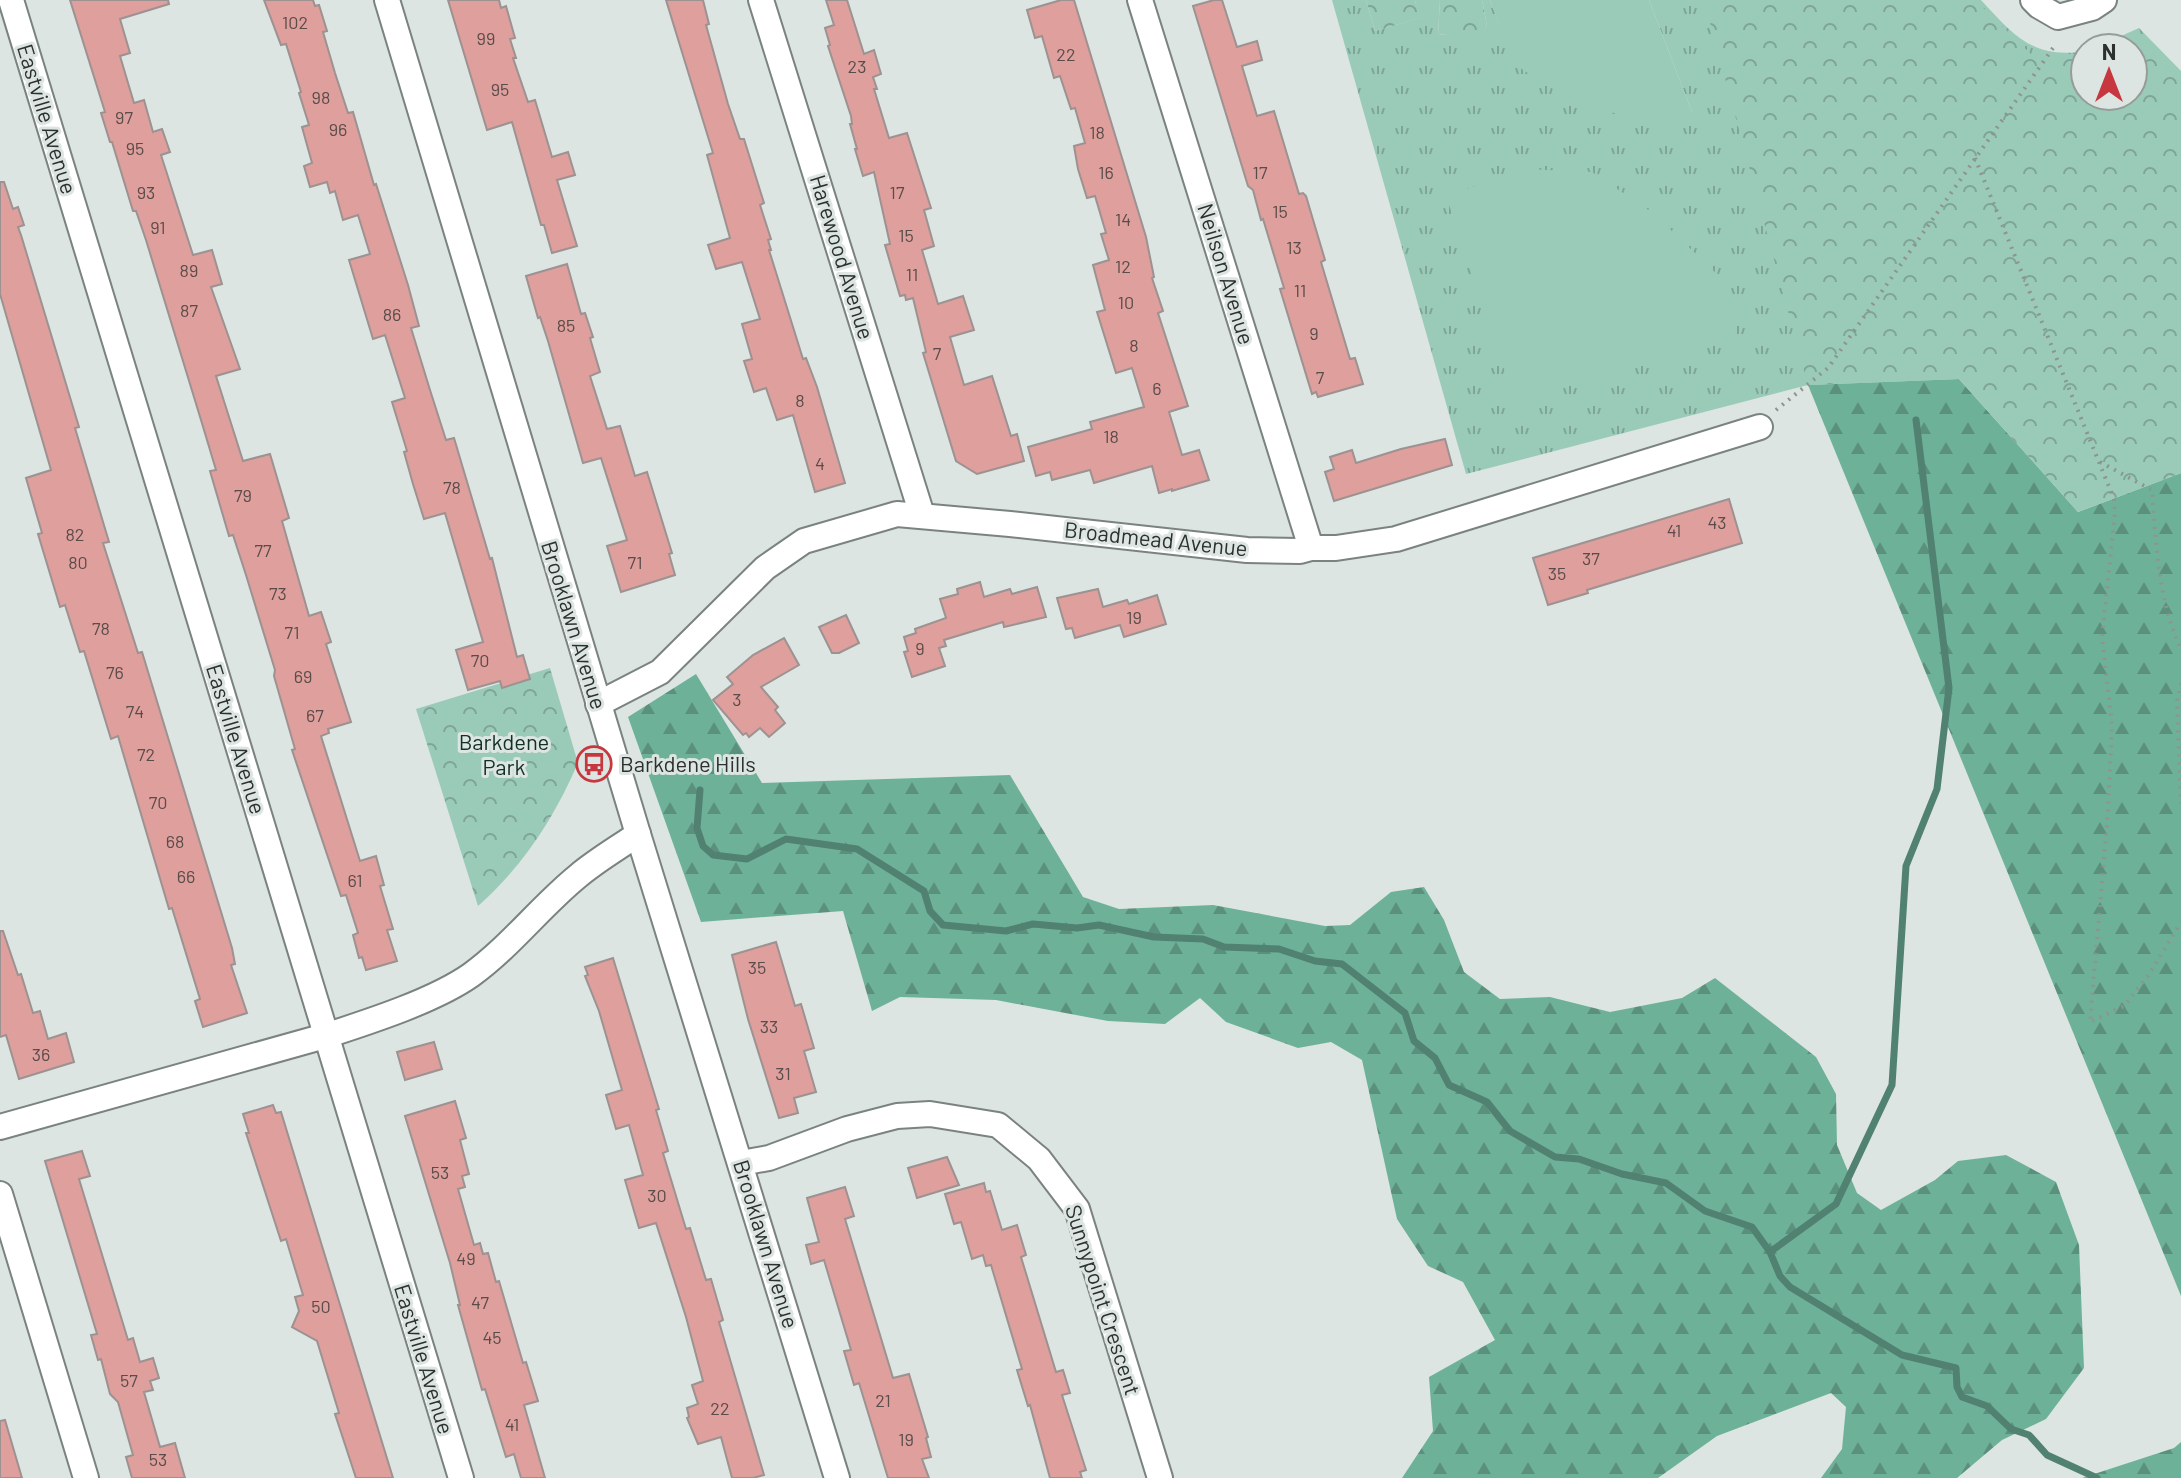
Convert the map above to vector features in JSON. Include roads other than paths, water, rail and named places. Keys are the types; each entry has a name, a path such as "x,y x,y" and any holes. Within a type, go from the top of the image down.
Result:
{"street":[{"name":"Eastville Avenue","path":"11,0 461,1478"},
{"name":"Brooklawn Avenue","path":"387,0 598,704 837,1478"},
{"name":"Harewood Avenue","path":"761,0 922,515"},
{"name":"Neilson Avenue","path":"1140,0 1311,548"},
{"path":"2033,0 2058,17 2092,8 2104,0"},
{"name":"Broadmead Avenue","path":"598,704 660,672 765,568 804,541 897,514 1247,550 1336,548 1396,539 1760,427"},
{"path":"0,1127 325,1036 444,990 469,976 512,942 578,876 638,834"},
{"name":"Sunnypoint Crescent","path":"741,1163 769,1158 847,1129 897,1116 930,1114 998,1125 1039,1159 1077,1209 1160,1478"},
{"path":"0,1194 86,1478"}],"waterway":[{"path":"1770,1252 1836,1204 1892,1085 1906,866 1937,789 1949,688 1916,420"},
{"path":"700,790 697,828 703,846 713,855 747,859 786,839 857,849 924,891 930,911 943,925 1006,931 1033,924 1077,928 1099,925 1154,937 1203,939 1224,947 1279,949 1315,961 1342,964 1405,1013 1414,1041 1435,1058 1449,1085 1487,1102 1510,1131 1555,1157 1579,1159 1622,1174 1666,1183 1705,1211 1752,1227 1770,1252 1780,1276 1790,1287 1902,1355 1956,1368 1957,1387 1962,1397 1987,1406 2011,1429 2029,1435 2047,1455 2097,1478"}],"place":[{"name":"Barkdene Hills","path":"594,764"}],"park label":[{"name":"Barkdene Park","path":"504,754"}]}
